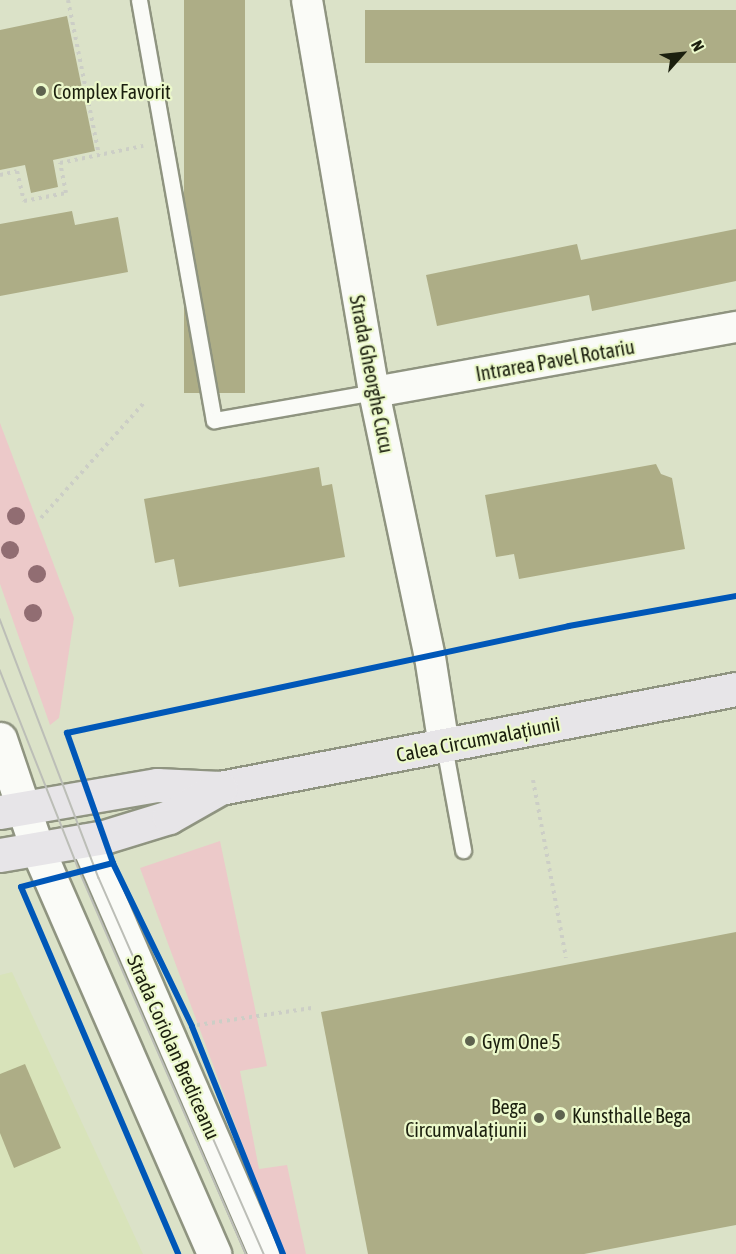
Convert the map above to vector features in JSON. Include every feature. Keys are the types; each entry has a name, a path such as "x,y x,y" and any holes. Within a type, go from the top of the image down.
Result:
{"main road":[{"name":"Calea Circumvalațiunii","path":"9,814 158,785 220,788 736,689"},
{"name":"Calea Circumvalațiunii","path":"0,855 85,840 169,817 220,788"}],"street":[{"name":"Strada Gheorghe Cucu","path":"307,0 374,392 430,657 444,746"},
{"name":"Intrarea Pavel Rotariu","path":"374,392 736,327"},
{"path":"0,739 9,814 37,848 214,1254"},
{"name":"Strada Coriolan Brediceanu","path":"85,840 264,1254"}],"lane":[{"path":"139,0 214,420 374,392"},
{"path":"444,746 463,850"}],"path":[{"path":"68,0 99,155"},
{"path":"0,175 17,171 24,201 66,193 60,163 164,142"},
{"path":"41,518 144,403"},
{"path":"533,780 566,958"},
{"path":"192,1026 312,1008"}],"shaded area":[{"path":"0,423 74,618 59,718 50,725 0,584"},
{"path":"220,841 267,1066 240,1071 259,1169 287,1165 306,1254 283,1254 140,868"},
{"path":"12,972 143,1254 0,1254 0,975"}],"building":[{"path":"184,0 245,0 245,393 184,393"},
{"path":"365,10 736,10 736,63 365,63"},
{"name":"Complex Favorit","path":"67,16 95,151 53,160 58,187 31,193 25,165 0,170 0,30"},
{"path":"72,211 75,225 118,217 128,272 0,296 0,224"},
{"path":"736,229 736,281 592,311 589,295 437,326 426,275 577,244 581,260"},
{"path":"656,464 661,474 672,478 685,549 519,579 514,554 496,557 485,495"},
{"path":"319,467 322,486 332,484 345,557 179,587 174,559 155,563 144,499"},
{"name":"Bega Circumvalațiunii","path":"736,932 736,1225 584,1254 368,1254 321,1012"},
{"path":"25,1064 61,1148 14,1168 0,1133 0,1074"}],"tram line":[{"path":"0,619 99,878 264,1254"},
{"path":"0,670 80,872 246,1254"}],"cycle path":[{"path":"283,1254 192,1026 113,863 67,733 569,626 736,596"},
{"path":"113,863 21,887 178,1254"}],"place":[{"name":"Complex Favorit","path":"41,91"},
{"name":"Gym One 5","path":"470,1041"},
{"name":"Kunsthalle Bega","path":"560,1115"},
{"name":"Bega Circumvalațiunii","path":"539,1118"}]}
